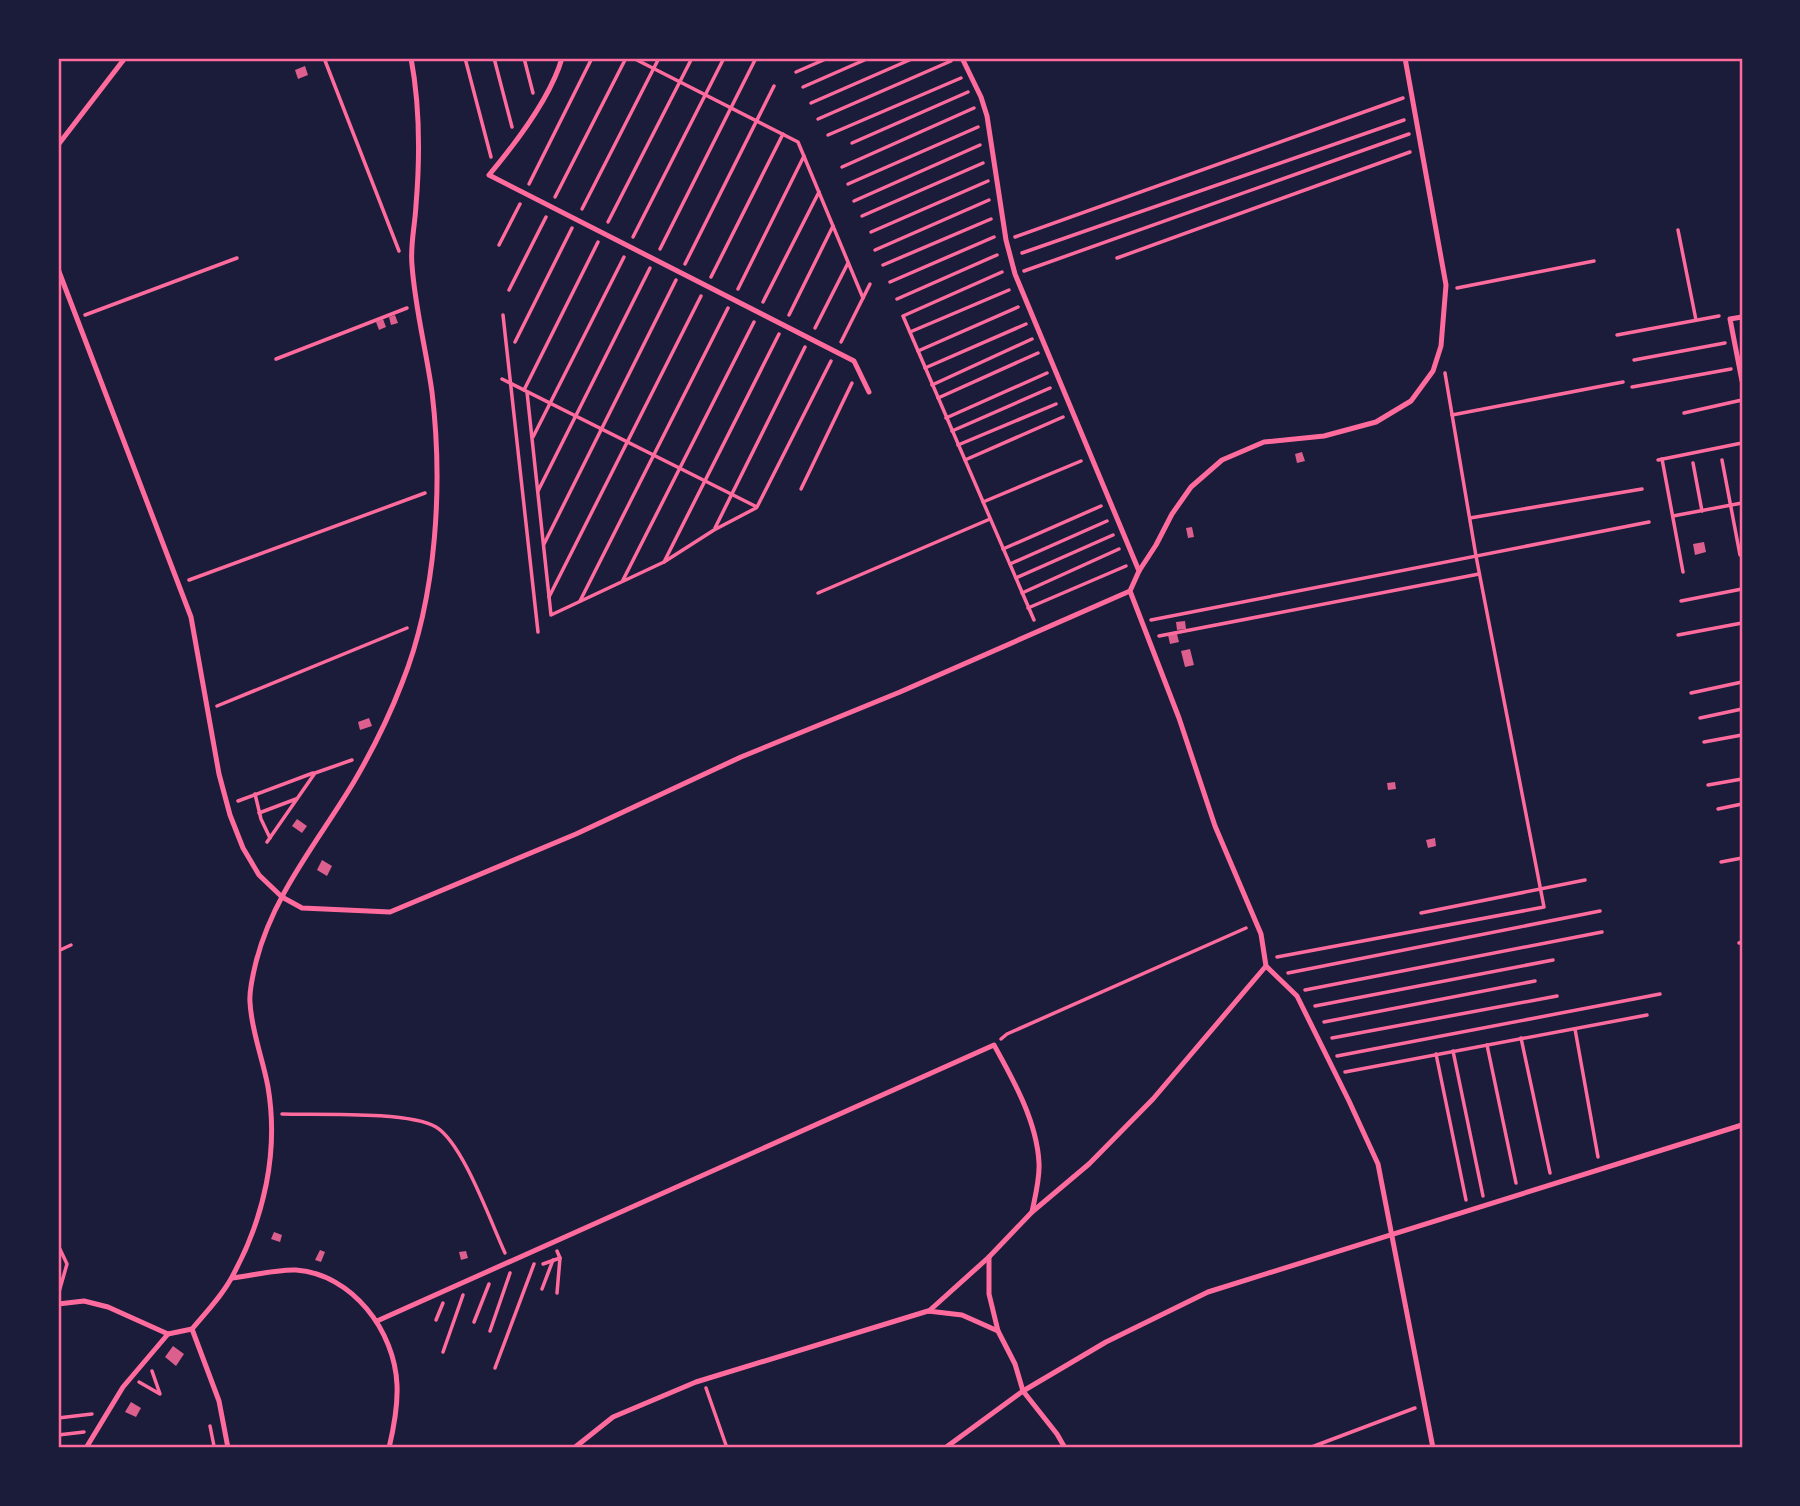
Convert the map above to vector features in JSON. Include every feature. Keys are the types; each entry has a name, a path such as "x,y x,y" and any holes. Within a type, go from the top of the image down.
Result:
{"lane":[{"path":"58,145 125,58"},
{"path":"58,1304 84,1301 108,1307 168,1334 192,1329 232,1278 260,1209 268,1181 271,1150 269,1089 249,1001 259,951 270,917 317,836 354,781 385,724 404,679 422,623 433,546 438,453 412,263 418,147 416,85 411,58"},
{"path":"562,58 558,72 516,143 489,175 854,361 869,392"},
{"path":"962,58 987,116 1006,240 1015,274 1139,571"},
{"path":"58,269 191,617 219,774 243,848 259,875 282,897 302,908 390,912 576,834 741,757 901,692 1130,591 1171,514 1185,496 1223,460 1264,442 1324,436 1376,422 1410,401 1433,371 1441,346 1445,290 1405,58"},
{"path":"1742,317 1730,319 1742,381"},
{"path":"1130,591 1179,718 1214,826 1261,934 1265,962 1293,992 1303,1008 1378,1164 1433,1448"},
{"path":"928,1311 989,1257 1032,1212 1088,1164 1153,1099 1265,962"},
{"path":"377,1321 995,1045 1015,1084 1040,1164 1032,1212"},
{"path":"945,1448 1023,1391 1106,1342 1208,1292 1742,1125"},
{"path":"989,1257 989,1294 998,1331 1015,1364 1023,1391 1065,1448"},
{"path":"232,1278 296,1270 326,1278 353,1293 377,1321 390,1346 397,1382 397,1415 389,1448"},
{"path":"574,1448 613,1417 703,1380 928,1311 962,1315 998,1331"},
{"path":"192,1329 219,1401 228,1448"},
{"path":"86,1448 131,1377 168,1334"}],"path":[{"path":"324,58 401,255 402,245"},
{"path":"465,58 494,170"},
{"path":"494,58 516,143"},
{"path":"524,58 537,107"},
{"path":"499,245 592,58"},
{"path":"509,290 626,58"},
{"path":"633,58 798,142 863,298"},
{"path":"515,342 659,58"},
{"path":"538,492 756,58"},
{"path":"796,72 828,58"},
{"path":"803,87 869,58"},
{"path":"811,103 914,58"},
{"path":"818,118 953,61"},
{"path":"828,135 962,77"},
{"path":"544,544 774,86"},
{"path":"852,143 969,92"},
{"path":"1006,240 1412,94"},
{"path":"842,167 976,107"},
{"path":"1010,257 1416,116"},
{"path":"848,184 981,126"},
{"path":"1015,274 1419,131"},
{"path":"550,597 783,134"},
{"path":"854,201 983,144"},
{"path":"1117,258 1422,148"},
{"path":"580,601 804,156"},
{"path":"862,216 985,162"},
{"path":"871,232 988,181"},
{"path":"622,582 819,192"},
{"path":"876,250 990,200"},
{"path":"883,265 992,218"},
{"path":"664,562 833,226"},
{"path":"1678,230 1696,320"},
{"path":"890,282 996,236"},
{"path":"897,299 1000,253"},
{"path":"77,318 237,258"},
{"path":"1445,290 1594,261"},
{"path":"714,530 848,262"},
{"path":"1005,271 903,316 1039,632"},
{"path":"527,392 551,615 664,562 757,507 870,284"},
{"path":"910,332 1011,289"},
{"path":"276,359 407,310 404,297"},
{"path":"918,351 1028,303"},
{"path":"503,314 538,632"},
{"path":"1618,335 1728,314"},
{"path":"925,368 1035,320"},
{"path":"932,385 1041,335"},
{"path":"1634,360 1734,341"},
{"path":"1265,962 1544,907 1479,574 1441,346"},
{"path":"938,398 1047,350"},
{"path":"1632,387 1740,367"},
{"path":"946,418 1056,369"},
{"path":"801,489 858,370"},
{"path":"502,379 757,507"},
{"path":"1452,415 1623,382"},
{"path":"952,431 1061,383"},
{"path":"1684,412 1742,400"},
{"path":"958,445 1059,402"},
{"path":"965,460 1065,416"},
{"path":"1683,572 1660,459 1742,443"},
{"path":"983,502 1083,460"},
{"path":"1722,460 1740,555"},
{"path":"1693,463 1702,510"},
{"path":"426,501 427,486"},
{"path":"1470,518 1643,489"},
{"path":"178,584 427,492"},
{"path":"1673,516 1742,503"},
{"path":"1003,549 1102,506"},
{"path":"818,593 990,519"},
{"path":"1010,564 1108,520"},
{"path":"1142,621 1648,522"},
{"path":"1016,578 1114,534"},
{"path":"1022,593 1120,549"},
{"path":"1028,608 1127,566"},
{"path":"1148,638 1479,574"},
{"path":"1681,601 1742,589"},
{"path":"1678,635 1742,623"},
{"path":"208,709 410,627 408,634"},
{"path":"1691,693 1742,682"},
{"path":"1700,718 1742,709"},
{"path":"1704,743 1742,735"},
{"path":"227,805 356,758 352,766"},
{"path":"255,794 269,840 315,773"},
{"path":"1708,786 1742,779"},
{"path":"259,813 298,798"},
{"path":"1718,809 1742,804"},
{"path":"1721,862 1742,858"},
{"path":"1421,913 1586,880"},
{"path":"1276,976 1600,911"},
{"path":"995,1045 1007,1034 1256,923"},
{"path":"1293,992 1602,932"},
{"path":"58,951 71,945"},
{"path":"1303,1008 1553,960"},
{"path":"1311,1025 1535,981"},
{"path":"1328,1057 1660,994"},
{"path":"1319,1041 1557,996"},
{"path":"1336,1073 1647,1015"},
{"path":"1575,1028 1600,1170"},
{"path":"1521,1038 1552,1185"},
{"path":"1487,1045 1519,1195"},
{"path":"1453,1051 1485,1206"},
{"path":"1436,1054 1468,1211"},
{"path":"270,1114 414,1119 438,1128 462,1157 511,1261 490,1331"},
{"path":"58,1245 67,1264 59,1295"},
{"path":"495,1368 539,1249"},
{"path":"543,1264 560,1258 557,1293"},
{"path":"541,1289 553,1261"},
{"path":"474,1322 495,1268"},
{"path":"443,1352 469,1280"},
{"path":"131,1377 160,1394 152,1370"},
{"path":"703,1380 727,1448"},
{"path":"1309,1448 1423,1405"},
{"path":"58,1418 108,1413"},
{"path":"58,1435 97,1431"}],"building":[{"path":"305,66 308,75 298,79 295,70"},
{"path":"395,315 398,323 391,325 389,317"},
{"path":"383,319 386,327 379,330 376,322"},
{"path":"1302,452 1305,461 1297,463 1295,454"},
{"path":"1192,527 1194,537 1188,538 1186,528"},
{"path":"1704,542 1706,552 1695,555 1693,544"},
{"path":"1185,621 1186,629 1177,630 1176,622"},
{"path":"1177,634 1179,642 1170,644 1168,635"},
{"path":"1190,649 1194,665 1185,667 1181,651"},
{"path":"369,718 372,726 360,730 358,722"},
{"path":"1395,782 1396,789 1388,790 1387,783"},
{"path":"297,819 307,826 302,833 292,826"},
{"path":"1435,838 1436,846 1428,848 1426,840"},
{"path":"322,860 332,866 327,876 317,870"},
{"path":"274,1232 282,1235 280,1242 271,1239"},
{"path":"320,1250 325,1252 321,1262 315,1260"},
{"path":"466,1251 468,1258 461,1260 459,1252"},
{"path":"173,1346 184,1354 176,1366 165,1357"},
{"path":"131,1402 141,1408 136,1417 125,1412"}]}
